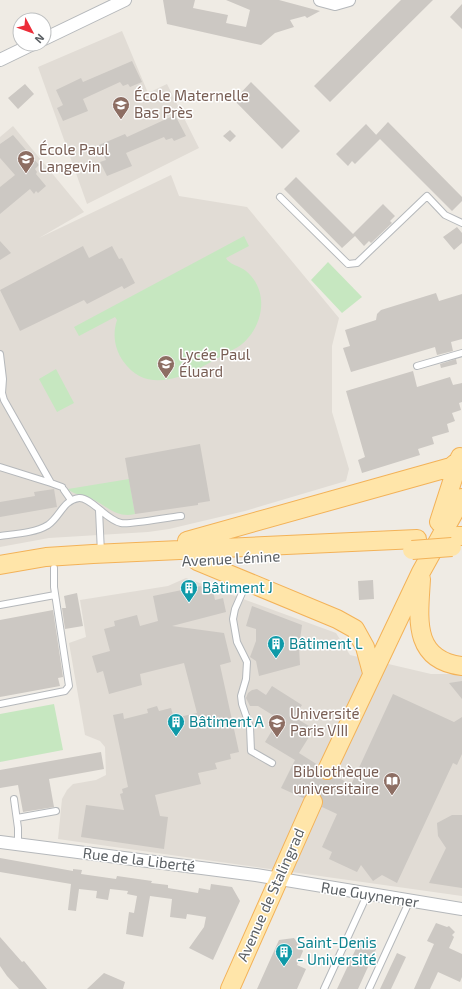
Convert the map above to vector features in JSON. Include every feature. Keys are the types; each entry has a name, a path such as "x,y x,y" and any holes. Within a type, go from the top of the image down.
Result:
{"main road":[{"path":"439,470 462,443"},
{"path":"162,550 180,543 450,467 461,460"},
{"path":"461,460 421,572 419,619 423,641 440,659 450,664 462,666"},
{"path":"327,770 421,572 462,498"},
{"name":"Avenue Lénine","path":"0,577 54,568 196,561 458,542"},
{"name":"Avenue Lénine","path":"0,565 46,557 162,550 414,545"},
{"path":"196,561 337,618 355,629 365,647 372,673"},
{"name":"Avenue de Stalingrad","path":"230,989 313,802"}],"street":[{"path":"52,35 125,0"},
{"path":"320,0 336,4 349,0"},
{"path":"0,60 16,52"},
{"name":"Rue de la Liberté","path":"0,842 256,875 278,880"},
{"name":"Rue Guynemer","path":"278,880 409,902 462,909"}],"lane":[{"path":"280,197 348,264 357,263 427,196 446,215 462,222"},
{"path":"417,366 462,353"},
{"path":"0,354 3,379 2,393 4,400 51,483"},
{"path":"0,467 51,483 63,489 71,500"},
{"path":"0,536 30,532 48,525 71,500 82,498 109,518 122,523 181,516"},
{"path":"99,510 101,554"},
{"path":"0,704 65,691 69,686 55,595 54,568"},
{"path":"246,582 235,609 233,619 237,642 247,662 246,679 241,696 242,704 250,727 250,751 272,763"},
{"path":"0,605 55,595"},
{"path":"14,799 17,818 18,844"},
{"path":"17,818 56,811"},
{"path":"324,989 367,895"},
{"path":"369,989 409,902"}],"shaded area":[{"name":"École Maternelle Bas Près","path":"122,31 148,93 167,84 199,148 87,204 38,67"},
{"name":"Lycée Paul Éluard","path":"13,126 84,212 39,238 171,175 179,196 247,207 339,318 332,346 332,412 349,469 346,481 245,511 169,529 148,532 49,538 0,547 0,137"},
{"name":"Université Paris VIII","path":"186,578 336,633 350,655 431,674 462,674 462,896 58,839 62,799 67,790 73,784 96,780 106,775 105,747 100,741 85,735 69,643 86,637 80,600 168,586"}],"green space":[{"path":"244,236 249,246 226,258 229,262 244,269 254,280 259,289 261,310 253,331 247,340 238,347 195,370 179,376 164,380 149,379 135,373 120,356 115,342 115,326 117,320 115,317 79,336 74,327"},
{"path":"328,262 362,297 342,313 311,280"},
{"path":"56,369 74,403 57,412 39,379"},
{"path":"129,479 135,514 128,515 116,513 94,500 68,489"},
{"path":"54,704 63,750 0,762 0,714"}],"building":[{"path":"163,0 195,0 193,8 228,15 226,23 246,27 250,10 226,0 279,0 320,11 307,18 305,16 290,20 294,27 275,33 261,45 167,24"},
{"path":"401,0 433,0 330,102 314,86"},
{"path":"462,4 462,29 450,17"},
{"path":"132,61 142,82 130,87 128,84 123,86 120,82 83,99 88,111 63,121 57,108 63,105 56,90 81,78 83,82"},
{"path":"251,82 300,131 282,149 234,100"},
{"path":"25,84 34,94 18,109 8,98"},
{"path":"175,115 186,136 174,141 172,138 166,140 164,137 126,153 132,166 107,176 100,162 106,160 99,145 125,134 127,137"},
{"path":"388,122 462,197 462,201 452,211 376,135"},
{"path":"366,124 380,139 355,164 352,161 348,166 336,154"},
{"path":"230,130 236,136 230,142 223,136"},
{"path":"13,135 39,165 35,169 37,172 36,174 46,186 38,193 36,191 34,194 30,189 0,214 0,187 15,175 0,158 0,144"},
{"path":"296,177 353,234 383,204 395,216 390,221 392,223 371,243 369,241 364,246 355,236 342,248 284,189"},
{"path":"457,227 462,233 462,243 454,250 443,237"},
{"path":"0,241 11,253 0,260"},
{"path":"83,246 89,258 112,246 119,259 122,258 135,283 124,289 122,286 87,304 84,300 20,331 0,290"},
{"path":"436,293 439,301 462,294 462,339 451,342 453,351 437,355 435,347 351,372 343,348 350,346 345,330 376,320 377,314 381,310"},
{"path":"456,359 457,364 441,368 440,364"},
{"path":"413,371 417,387 450,377 453,385 462,383 462,402 459,403 461,410 452,413 455,421 447,424 449,432 432,437 434,444 418,449 420,455 362,473 358,460 365,457 346,391"},
{"path":"200,444 210,501 198,503 198,505 135,514 125,458"},
{"path":"54,489 57,507 0,517 0,502 35,496 34,492"},
{"path":"373,580 374,599 359,600 358,581"},
{"name":"Bâtiment A","path":"201,586 204,591 213,590 215,600 223,598 226,612 172,626 224,633 231,662 220,665 239,752 230,754 231,759 215,763 217,769 198,773 201,784 155,795 160,816 168,817 164,849 81,837 86,805 124,810 120,794 123,793 122,789 128,787 113,715 123,713 124,719 148,713 147,709 157,706 159,711 171,708 174,718 197,713 184,663 140,674 142,685 109,694 103,671 97,673 92,656 110,651 104,629 115,626 114,621 137,615 140,626 158,621 153,596"},
{"path":"77,593 83,626 65,629 62,608 66,608 64,596"},
{"path":"252,606 302,625 299,647 300,665 259,676 256,661 250,657 256,641 256,629 246,626"},
{"path":"53,610 63,677 58,678 60,686 0,697 0,620"},
{"path":"462,681 462,699 449,683"},
{"name":"Bibliothèque universitaire","path":"272,686 302,705 294,717 314,729 299,753 318,765 317,771 322,779 328,780 336,776 351,785 393,694 454,722 462,717 462,754 457,765 453,763 397,883 382,875 373,881 361,865 357,872 329,859 332,852 322,847 337,814 322,807 323,801 318,793 312,792 303,798 281,788 295,760 265,742 279,719 258,706 250,706 246,698 248,693 257,689 266,695"},
{"path":"101,752 104,769 49,779 54,807 23,812 18,785 0,788 0,770"},
{"path":"452,815 462,815 462,888 429,883 446,848 438,836 437,823"},
{"path":"0,858 73,871 73,869 82,870 81,874 116,879 117,876 152,881 151,883 168,885 168,888 198,893 199,888 210,890 211,884 232,887 240,901 213,960 189,948 204,927 206,917 187,914 186,919 170,917 172,899 150,896 143,937 126,934 129,912 134,913 137,896 127,894 128,891 110,889 108,900 96,898 97,891 79,889 76,911 68,910 71,884 0,872"},
{"path":"436,923 447,927 449,926 455,932 452,935 454,937 449,948 462,954 462,977 460,982 438,972 430,989 414,989 434,944 427,941"},
{"path":"0,937 22,962 24,961 47,989 19,989 7,976 0,966"},
{"path":"365,937 375,941 373,945 377,947 358,989 337,989 360,940 363,941"},
{"name":"Saint-Denis - Université","path":"294,938 303,951 297,965 306,969 297,989 257,989 279,940"},
{"path":"397,953 406,957 391,989 380,989"},
{"path":"104,973 125,982 123,989 87,989"}],"tunnel":[{"path":"313,802 327,770"}],"place":[{"name":"École Maternelle Bas Près","path":"121,120"},
{"name":"École Paul Langevin","path":"26,174"},
{"name":"Lycée Paul Éluard","path":"166,379"},
{"name":"Bâtiment J","path":"189,603"},
{"name":"Bâtiment L","path":"276,659"},
{"name":"Bâtiment A","path":"176,737"},
{"name":"Université Paris VIII","path":"277,738"},
{"name":"Bibliothèque universitaire","path":"392,796"},
{"name":"Saint-Denis - Université","path":"284,967"}]}
